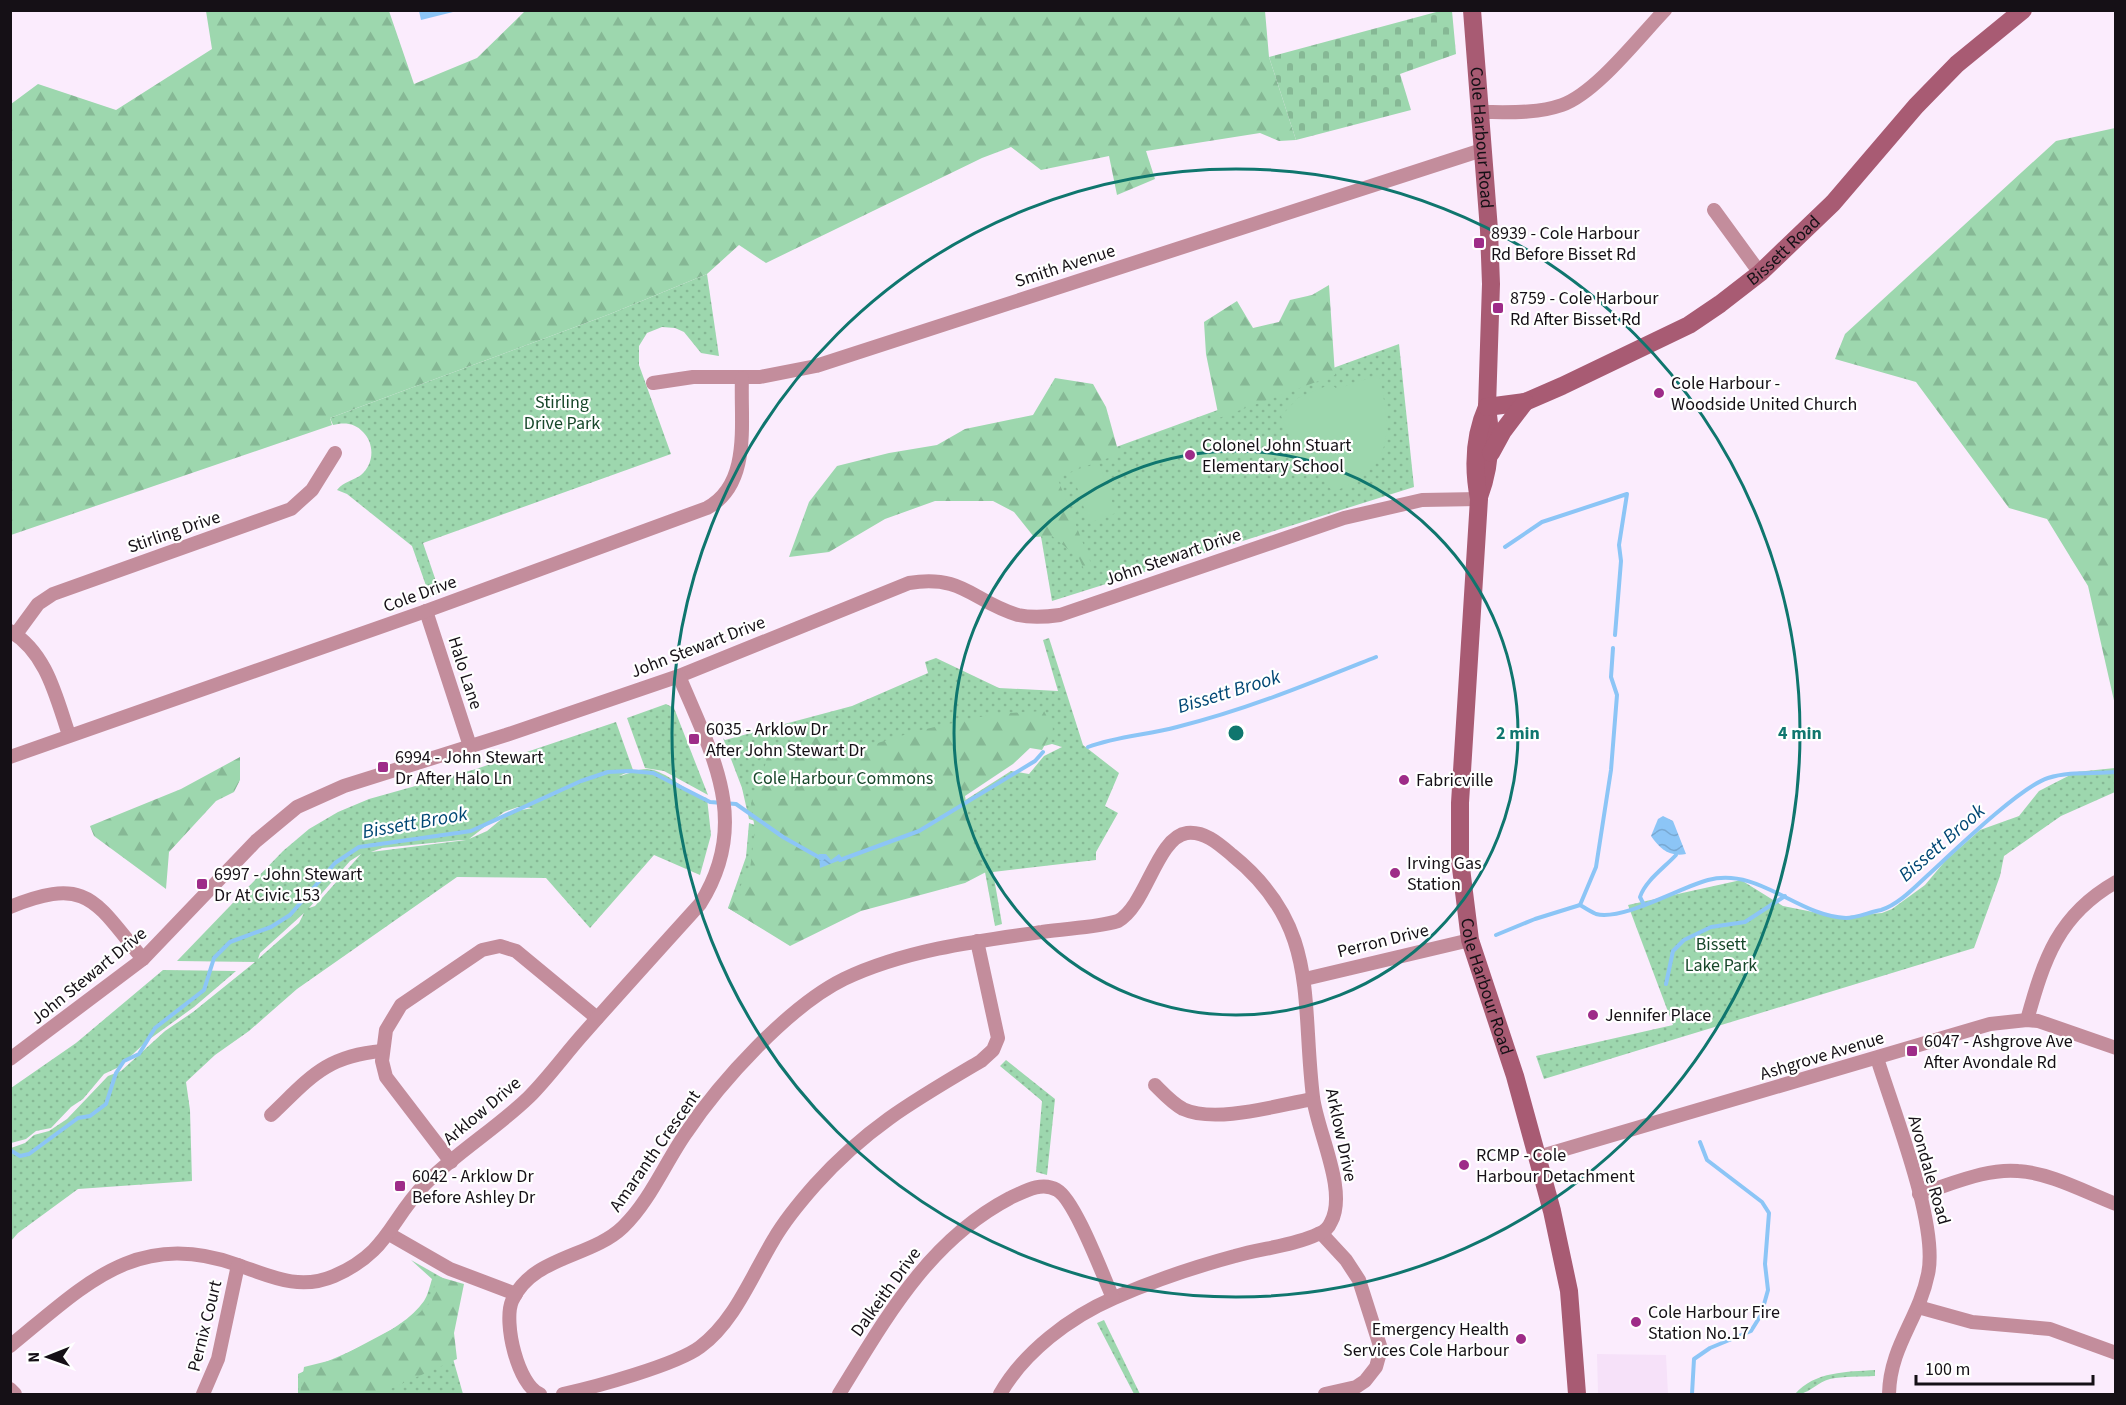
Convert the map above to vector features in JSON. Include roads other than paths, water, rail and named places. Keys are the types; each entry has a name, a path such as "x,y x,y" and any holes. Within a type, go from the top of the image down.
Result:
{"main road":[{"name":"Cole Harbour Road","path":"1472,10 1491,284 1487,407 1490,427 1489,457 1487,476 1479,499"},
{"name":"Bissett Road","path":"1487,407 1525,402 1689,325 1760,273 1833,203 1916,106 1957,64 2023,10"},
{"path":"1489,457 1503,431 1525,402"},
{"name":"Cole Harbour Road","path":"1487,407 1478,427 1475,476 1479,499 1460,803 1460,860 1470,940 1513,1069 1538,1157 1569,1291 1577,1395"}],"street":[{"path":"1479,112 1532,111 1565,104 1601,79 1665,10"},
{"name":"Smith Avenue","path":"653,383 703,376 742,378 816,366 1482,150"},
{"path":"1714,210 1760,273"},
{"name":"Cole Drive","path":"10,757 426,611 712,505 730,487 737,472 742,378"},
{"name":"Stirling Drive","path":"13,633 38,604 53,594 291,509 318,483 335,453"},
{"name":"John Stewart Drive","path":"10,1059 60,1025 143,959 256,841 297,807 344,786 679,676 909,583 946,582 957,585 1016,614 1032,617 1060,615 1344,518 1422,501 1479,499"},
{"name":"Halo Lane","path":"426,611 470,746"},
{"path":"13,633 33,649 42,661 69,735"},
{"name":"Arklow Drive","path":"10,1346 87,1284 129,1262 155,1254 177,1252 238,1265 264,1277 303,1282 332,1277 373,1253 424,1186 527,1099 700,904 720,863 726,825 725,799 716,767 679,676"},
{"name":"Arklow Drive","path":"1185,833 1210,838 1267,886 1284,915 1305,979 1313,1099 1335,1186 1334,1216 1322,1233"},
{"name":"Amaranth Crescent","path":"516,1294 529,1278 542,1270 599,1244 622,1229 642,1204 687,1131 715,1096 762,1043 826,988 846,978 915,954 977,941 1118,921 1132,908 1172,842 1185,833"},
{"path":"2027,1020 2047,960 2061,929 2086,901 2115,882"},
{"path":"10,907 50,893 84,897 101,908 143,959"},
{"name":"Perron Drive","path":"1305,979 1470,940"},
{"path":"563,1395 674,1360 699,1348 724,1323 791,1214 838,1159 869,1131 896,1112 981,1061 992,1052 997,1034 977,941"},
{"path":"451,1162 389,1081 383,1068 382,1051 387,1026 401,1005 482,950 493,946 507,947 516,951 597,1018"},
{"name":"Ashgrove Avenue","path":"1538,1157 1969,1029 2027,1020 2059,1027 2115,1048"},
{"path":"271,1115 319,1069 356,1054 382,1051"},
{"name":"Avondale Road","path":"1876,1058 1919,1194 1930,1253 1928,1277 1918,1307 1898,1344 1890,1375 1889,1395"},
{"path":"1155,1085 1170,1100 1183,1108 1210,1114 1313,1099"},
{"path":"1919,1194 1989,1174 2019,1171 2043,1176 2115,1204"},
{"name":"Dalkeith Drive","path":"839,1395 896,1303 924,1266 968,1225 1023,1192 1048,1186 1065,1195 1113,1298"},
{"path":"1000,1395 1030,1355 1049,1338 1113,1298 1181,1273 1322,1233 1346,1260 1363,1287 1381,1349 1376,1367 1365,1381 1356,1387 1325,1395"},
{"path":"389,1234 450,1269 516,1294 509,1311 510,1337 529,1387 540,1395"},
{"name":"Pernix Court","path":"203,1395 218,1359 238,1265"},
{"path":"1918,1307 1971,1322 2050,1329 2115,1353"},
{"path":"10,1389 15,1395"}],"water":[{"path":"419,10 457,11 421,20"},
{"path":"1663,816 1673,821 1686,854 1680,855 1666,851 1651,836 1658,819"},
{"path":"819,854 826,854 831,860 839,854 843,859 820,868"}],"waterway":[{"name":"Bissett Brook","path":"1505,547 1542,522 1627,494 1619,545 1621,561 1615,635"},
{"path":"1613,648 1611,677 1617,695 1611,770 1596,867 1580,905 1596,914 1621,913 1708,880 1727,878 1744,880 1761,886 1828,915 1850,918 1881,910 1906,895 1987,821 2036,784 2065,774 2116,772"},
{"name":"Bissett Brook","path":"1088,747 1228,713 1376,657"},
{"name":"Bissett Brook","path":"840,860 919,831 1035,761 1043,752"},
{"name":"Bissett Brook","path":"10,1150 20,1156 29,1154 78,1118 90,1116 106,1104 116,1073 124,1061 139,1054 155,1028 204,990 214,958 230,942 271,927 290,915 335,863 359,847 471,831 581,781 608,772 630,771 653,773 710,802 736,804 783,837 822,859"},
{"path":"1644,905 1640,897 1642,891 1676,855"},
{"path":"1666,984 1673,951 1684,940 1711,927 1745,922 1785,896"},
{"path":"1496,935 1535,919 1580,905"},
{"path":"1692,1394 1694,1359 1710,1348 1751,1331 1761,1315 1768,1290 1765,1264 1769,1213 1762,1202 1707,1160 1700,1142"}],"place":[{"name":"8939 - Cole Harbour Rd Before Bisset Rd","path":"1479,243"},
{"name":"8759 - Cole Harbour Rd After Bisset Rd","path":"1498,308"},
{"name":"Cole Harbour - Woodside United Church","path":"1659,393"},
{"name":"Colonel John Stuart Elementary School","path":"1190,455"},
{"name":"6035 - Arklow Dr After John Stewart Dr","path":"694,739"},
{"name":"6994 - John Stewart Dr After Halo Ln","path":"383,767"},
{"name":"Fabricville","path":"1404,780"},
{"name":"Irving Gas Station","path":"1395,873"},
{"name":"6997 - John Stewart Dr At Civic 153","path":"202,884"},
{"name":"Jennifer Place","path":"1593,1015"},
{"name":"6047 - Ashgrove Ave After Avondale Rd","path":"1912,1051"},
{"name":"RCMP - Cole Harbour Detachment","path":"1464,1165"},
{"name":"6042 - Arklow Dr Before Ashley Dr","path":"400,1186"},
{"name":"Cole Harbour Fire Station No.17","path":"1636,1322"},
{"name":"Emergency Health Services Cole Harbour","path":"1521,1339"}],"park label":[{"name":"Stirling Drive Park","path":"562,412"},
{"name":"Cole Harbour Commons","path":"843,778"},
{"name":"Bissett Lake Park","path":"1721,954"}]}
